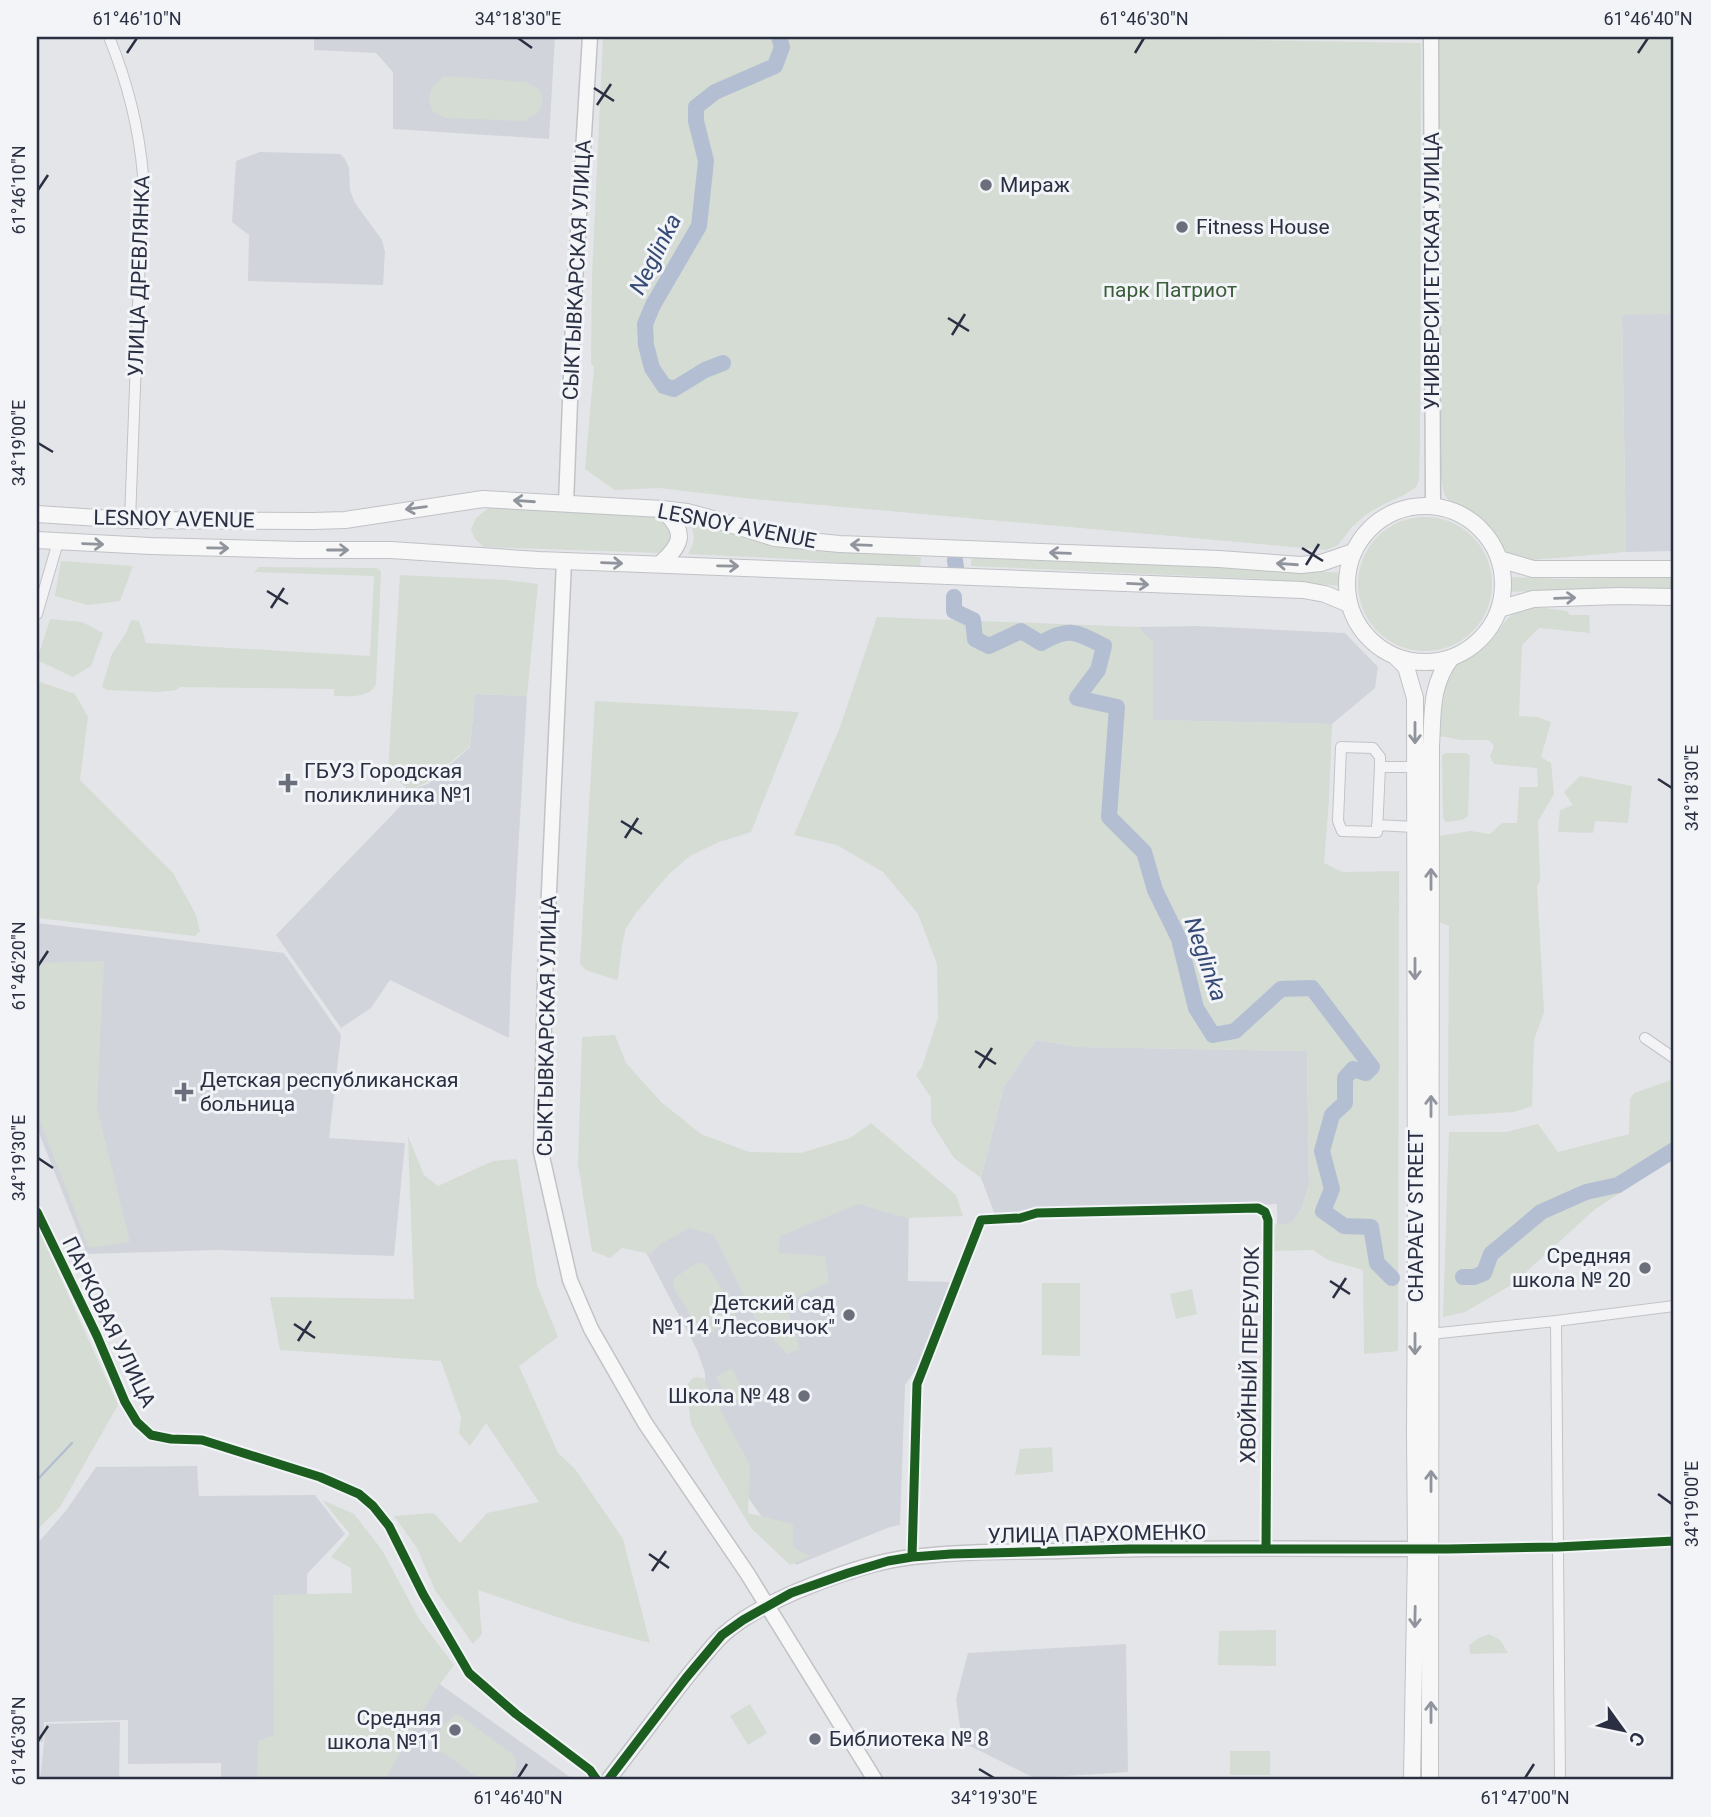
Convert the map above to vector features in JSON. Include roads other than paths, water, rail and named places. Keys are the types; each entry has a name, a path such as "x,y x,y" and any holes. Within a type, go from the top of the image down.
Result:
{"main road":[{"name":"LESNOY AVENUE","path":"37,514 130,520 345,520 483,499 687,512 775,538 840,544 1219,559 1301,565 1321,563 1353,552"},
{"path":"1413,506 1433,506 1461,515 1484,533 1499,559 1503,584 1499,609 1488,630 1471,647 1451,658 1414,662 1396,657 1367,637 1349,604 1348,570 1353,552 1364,535 1378,522 1413,506"},
{"path":"660,564 674,550 679,536 678,527 662,509"},
{"path":"286,521 286,550"},
{"name":"LESNOY AVENUE","path":"37,540 286,550 391,550 564,561 1303,590 1325,594 1349,604"},
{"path":"1499,559 1533,569 1674,569"},
{"path":"1499,609 1533,599 1674,597"},
{"name":"CHAPAEV STREET","path":"1396,657 1406,667 1415,698 1415,1433 1424,1549 1430,1780"},
{"name":"CHAPAEV STREET","path":"1412,1780 1424,1549 1430,1334 1431,746 1434,692 1444,667 1451,658"}],"street":[{"name":"УЛИЦА ДРЕВЛЯНКА","path":"109,37 118,58 137,128 144,176 130,520"},
{"name":"СЫКТЫВКАРСКАЯ УЛИЦА","path":"566,504 574,298 590,37"},
{"name":"УНИВЕРСИТЕТСКАЯ УЛИЦА","path":"1431,37 1433,506"},
{"path":"37,614 58,542"},
{"name":"СЫКТЫВКАРСКАЯ УЛИЦА","path":"564,561 545,980 541,1152 570,1280 592,1328 645,1423 747,1573 875,1780"},
{"path":"1341,747 1373,748 1380,757 1380,767 1377,832 1342,831 1338,821 1341,747"},
{"path":"1380,767 1415,767"},
{"path":"1377,825 1414,827"},
{"path":"1645,1038 1674,1058"},
{"name":"ХВОЙНЫЙ ПЕРЕУЛОК","path":"912,1557 916,1384 981,1220 1020,1218 1037,1213 1258,1208 1265,1212 1268,1220 1266,1549"},
{"name":"ПАРКОВАЯ УЛИЦА","path":"37,1212 137,1423 151,1435 171,1439 195,1438 320,1477 359,1494 389,1526 423,1594 469,1673 516,1714 590,1770 597,1780"},
{"path":"1430,1334 1674,1306"},
{"path":"1556,1321 1560,1780"},
{"name":"УЛИЦА ПАРХОМЕНКО","path":"608,1780 722,1635 792,1593 888,1561 951,1554 1130,1549 1424,1549 1558,1547 1674,1541"}],"waterway":[{"name":"Neglinka","path":"723,363 705,370 674,389 664,386 652,368 646,345 645,324 653,305 699,226 706,161 696,121 696,107 715,92 775,66 782,47 779,37"},
{"name":"Neglinka","path":"955,560 956,568"},
{"name":"Neglinka","path":"954,597 954,611 973,620 975,639 989,646 1021,631 1041,643 1059,634 1073,633 1104,646 1098,670 1077,698 1117,707 1109,817 1144,852 1155,890 1179,939 1196,1008 1213,1035 1235,1031 1281,989 1312,988 1372,1067 1366,1073 1353,1069 1345,1078 1345,1103 1332,1115 1322,1151 1332,1189 1323,1211 1344,1226 1371,1227 1377,1263 1392,1278"},
{"name":"Neglinka","path":"1463,1277 1484,1273 1491,1254 1541,1212 1586,1192 1618,1185 1674,1150"},
{"path":"37,1480 72,1443"}],"place":[{"name":"Мираж","path":"986,185"},
{"name":"Fitness House","path":"1182,227"},
{"name":"ГБУЗ Городская поликлиника №1","path":"288,783"},
{"name":"Детская республиканская больница","path":"184,1092"},
{"name":"Средняя школа № 20","path":"1645,1268"},
{"name":"Детский сад №114 \"Лесовичок\"","path":"849,1315"},
{"name":"Школа № 48","path":"804,1396"},
{"name":"Средняя школа №11","path":"455,1730"},
{"name":"Библиотека № 8","path":"815,1739"}],"park label":[{"name":"парк Патриот","path":"1170,290"}]}
